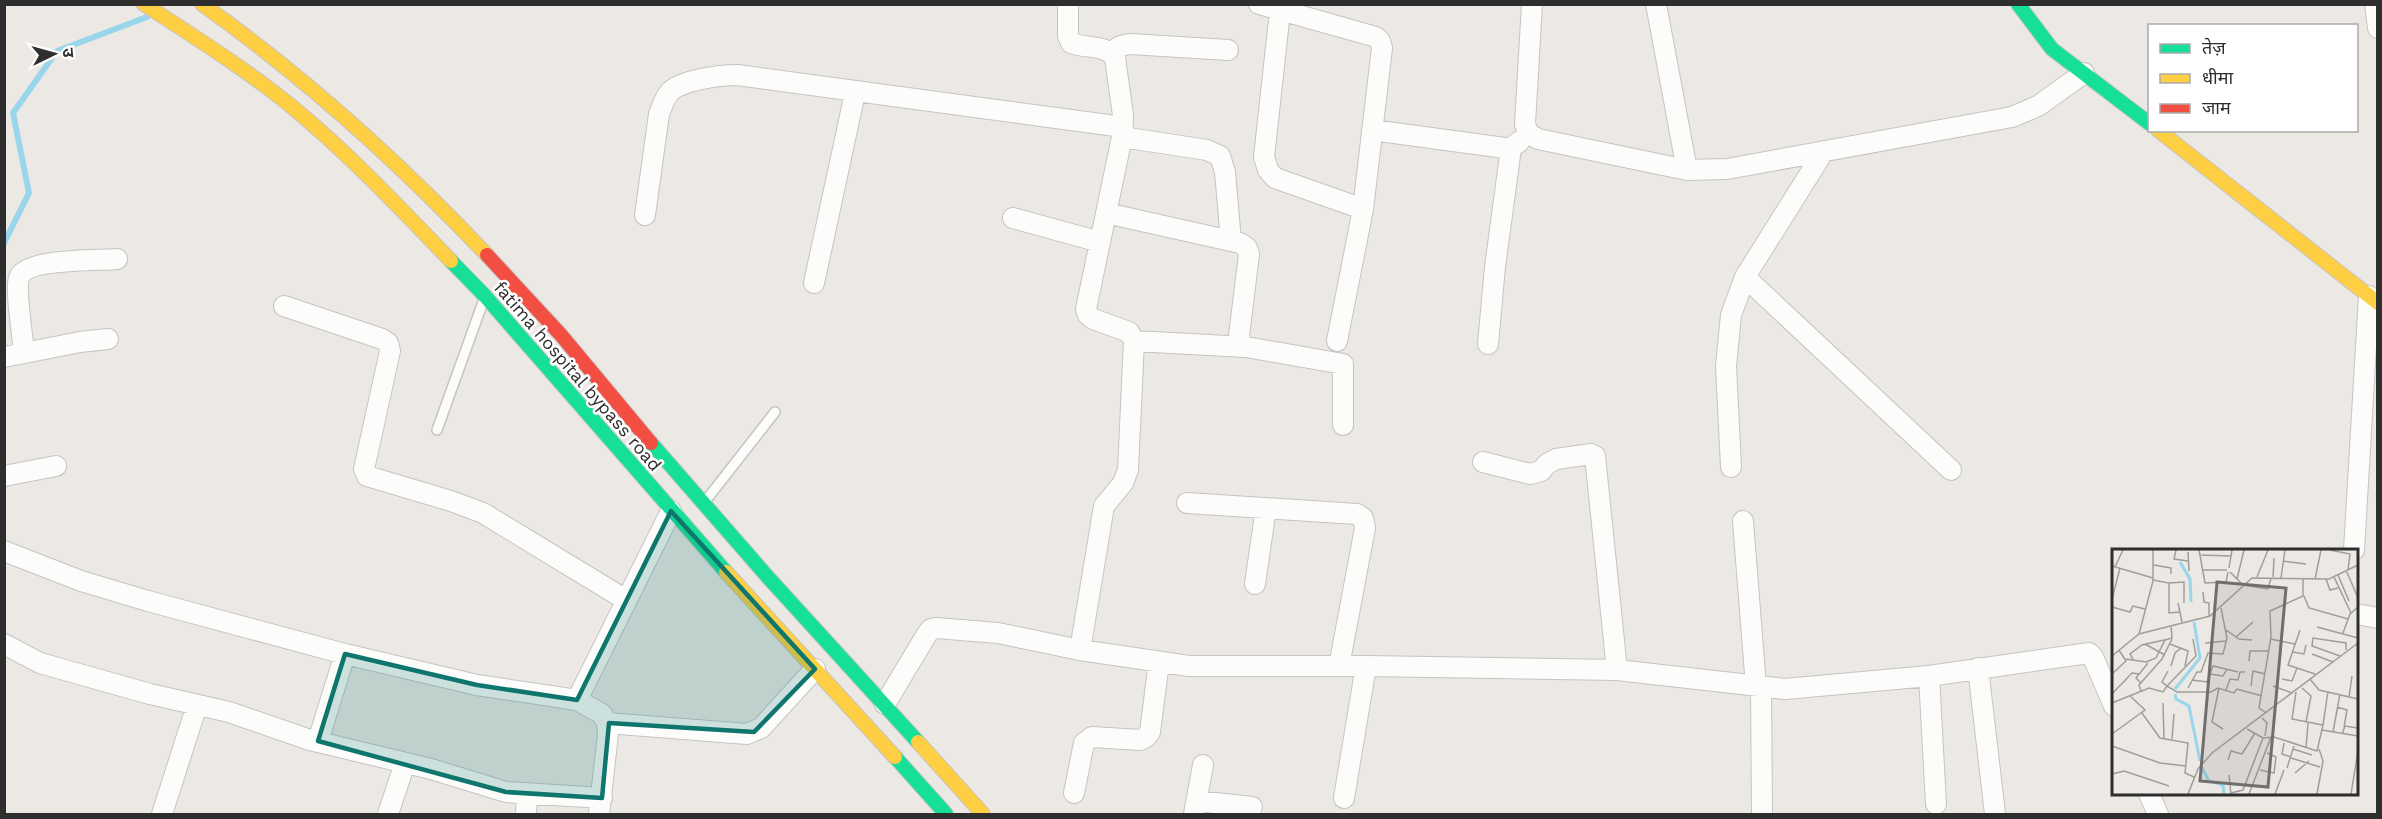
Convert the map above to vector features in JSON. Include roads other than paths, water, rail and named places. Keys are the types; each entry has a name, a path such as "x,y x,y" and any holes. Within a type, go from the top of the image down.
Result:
{"main road":[{"name":"fatima hospital bypass road","path":"144,4 225,57 296,110 341,149 485,296 671,511 946,814"},
{"name":"fatima hospital bypass road","path":"202,4 238,29 343,115 455,222 541,314 703,504 983,814"},
{"path":"2018,4 2052,49 2148,122"},
{"path":"2161,132 2375,301"},
{"path":"909,774 931,755"}],"street":[{"path":"1068,4 1068,36 1071,43 1112,52 1120,46 1130,44 1228,50"},
{"path":"1259,4 1376,37 1382,48 1363,209 1337,341"},
{"path":"1532,4 1525,124 1528,133 1538,139 1687,170 1727,169 2012,117 2038,106 2084,74"},
{"path":"1656,4 1687,170"},
{"path":"2375,4 2378,28"},
{"path":"1280,11 1264,157 1268,170 1275,178 1363,209"},
{"path":"1080,650 1104,506 1126,478 1134,341 1129,332 1092,319 1086,309 1122,132 1115,58 1112,52"},
{"path":"645,215 659,114 664,101 675,87 716,77 737,75 1122,132 1207,150 1220,156 1225,172 1230,241"},
{"path":"814,283 855,93"},
{"path":"1372,130 1511,148"},
{"path":"1488,344 1495,267 1511,148 1528,133"},
{"path":"1731,467 1726,366 1731,315 1745,277 1824,151"},
{"path":"1106,213 1240,243 1247,248 1249,254 1239,336 1240,344 1246,347"},
{"path":"1012,218 1100,242"},
{"path":"24,353 18,281 26,269 38,264 117,259"},
{"path":"1745,277 1951,470"},
{"path":"2354,549 2375,301"},
{"path":"284,306 388,343 390,351 364,469 367,476 475,510 626,600"},
{"path":"4,357 108,339"},
{"path":"1134,341 1246,347 1339,362 1343,364 1344,425"},
{"path":"1483,462 1530,474 1541,471 1556,459 1591,454 1595,456 1617,670"},
{"path":"4,476 56,466"},
{"path":"1187,503 1358,514 1363,518 1365,528 1339,666"},
{"path":"1255,584 1266,508"},
{"path":"577,700 671,511"},
{"path":"1743,521 1759,687 1762,814"},
{"path":"4,551 81,581 148,602 345,654 477,685 577,700 602,714 607,723 608,734 600,806 506,792 318,741 230,712 150,694 40,663 4,644"},
{"path":"2358,614 2378,618"},
{"path":"885,704 931,629 998,633 1080,650 1197,667 1366,666 1617,670 1759,687 1797,689 1929,676 2089,652 2112,701"},
{"path":"318,741 345,654"},
{"path":"1074,793 1084,743 1088,739 1092,737 1140,740 1146,737 1149,732 1159,662"},
{"path":"1344,798 1366,666"},
{"path":"1978,668 1995,814"},
{"path":"607,723 747,734 761,728 815,669"},
{"path":"1929,676 1936,804"},
{"path":"162,814 197,705"},
{"path":"388,814 405,763"},
{"path":"1203,765 1196,808 1252,807"},
{"path":"525,814 527,794"},
{"path":"2149,795 2158,814"}],"lane":[{"path":"437,430 485,296"},
{"path":"703,504 775,412"}],"waterway":[{"path":"4,243 29,193 13,113 57,51 147,17"}]}
